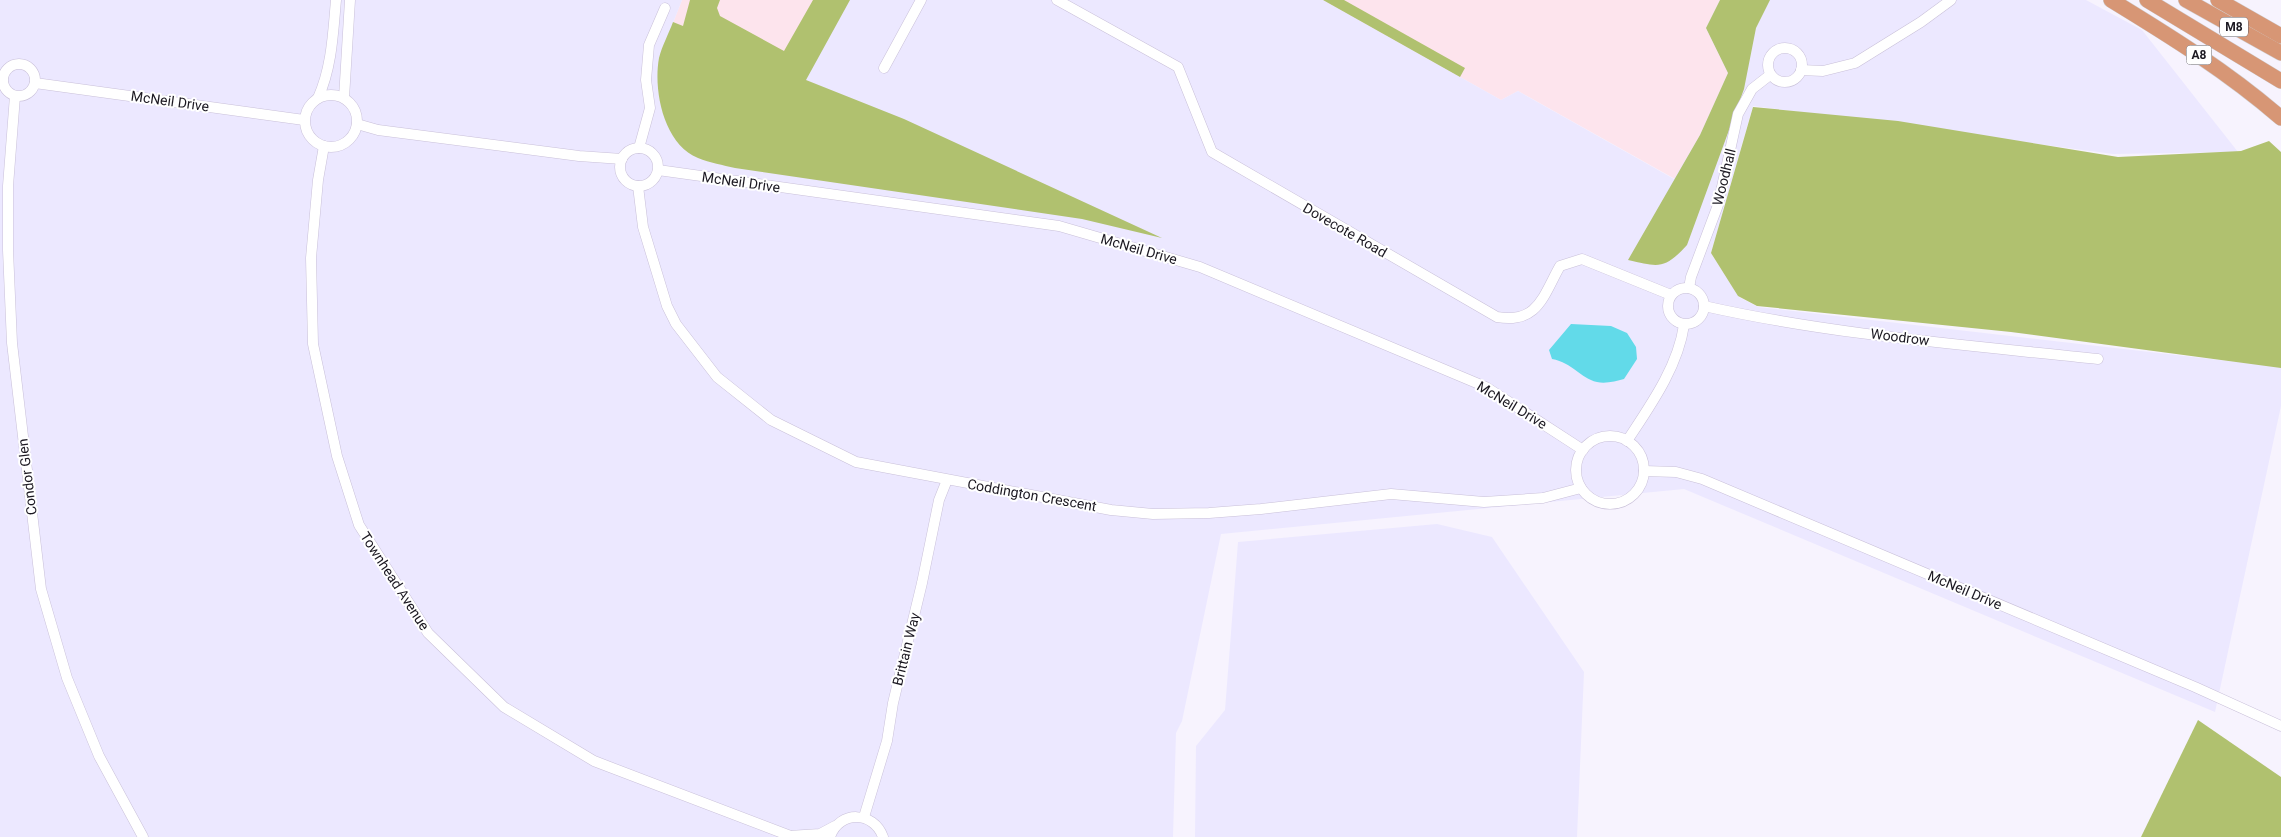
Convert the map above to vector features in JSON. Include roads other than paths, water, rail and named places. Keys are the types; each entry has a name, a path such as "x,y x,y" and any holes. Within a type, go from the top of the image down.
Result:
{"highway":[{"name":"A8","path":"2111,0 2188,46 2281,118"},
{"name":"M8","path":"2147,0 2281,81"},
{"path":"2164,0 2221,36 2237,53"},
{"name":"M8","path":"2186,0 2281,54"},
{"name":"M8","path":"2218,0 2281,36"}],"street":[{"path":"318,98 326,95 344,98 355,109 357,124 355,133 342,145 324,146 310,137 304,120 306,111 318,98 325,82 333,37 336,0"},
{"path":"344,98 350,0"},
{"path":"884,68 921,0"},
{"name":"Dovecote Road","path":"1056,0 1178,67 1212,152 1496,317 1512,320 1524,317 1538,305 1560,266 1582,259 1671,296"},
{"path":"1801,70 1823,70 1855,64 1921,22 1951,0"},
{"path":"639,148 650,108 646,80 649,45 665,8"},
{"path":"1781,48 1789,48 1798,54 1802,62 1801,70 1797,77 1786,82 1776,80 1770,75 1767,64 1769,58 1781,48"},
{"path":"22,64 31,69 35,83 26,96 15,96 4,87 1,77 8,68 22,64"},
{"name":"Woodhall","path":"1689,288 1691,277 1718,205 1738,114 1752,89 1770,75"},
{"name":"McNeil Drive","path":"35,83 304,120"},
{"name":"Condor Glen","path":"15,96 8,186 8,260 13,349 41,589 67,678 99,756 143,837"},
{"path":"357,124 378,130 579,156 622,159"},
{"name":"Townhead Avenue","path":"324,146 318,180 311,258 313,344 336,456 359,525 428,633 504,707 594,761 791,836 820,834 837,824"},
{"path":"639,148 646,150 655,157 658,170 648,184 638,186 628,183 620,169 622,159 629,151 639,148"},
{"name":"McNeil Drive","path":"658,170 1059,226 1200,267 1486,387 1583,450"},
{"name":"Coddington Crescent","path":"638,186 643,227 667,306 676,324 717,377 771,420 856,462 1111,510 1156,514 1261,509 1391,494 1484,502 1544,498 1582,488"},
{"path":"1680,288 1689,288 1701,296 1704,306 1697,321 1684,325 1676,321 1668,312 1668,301 1671,296 1680,288"},
{"name":"Woodrow","path":"1704,306 1772,321 2098,359"},
{"path":"1627,441 1669,372 1682,340 1684,325"},
{"path":"1618,437 1627,441 1640,454 1644,471 1641,483 1635,493 1626,500 1615,503 1596,501 1582,488 1576,469 1583,450 1599,438 1618,437"},
{"name":"McNeil Drive","path":"1644,471 1676,472 1702,479 2195,687 2281,726"},
{"name":"Brittain Way","path":"864,817 887,741 893,703 922,583 939,500 947,480"},
{"path":"830,837 837,824 852,817 864,817 874,823 884,837"}],"water":[{"path":"1571,324 1611,326 1627,333 1636,347 1637,359 1624,379 1600,383 1591,380 1566,364 1552,359 1549,350"}]}
